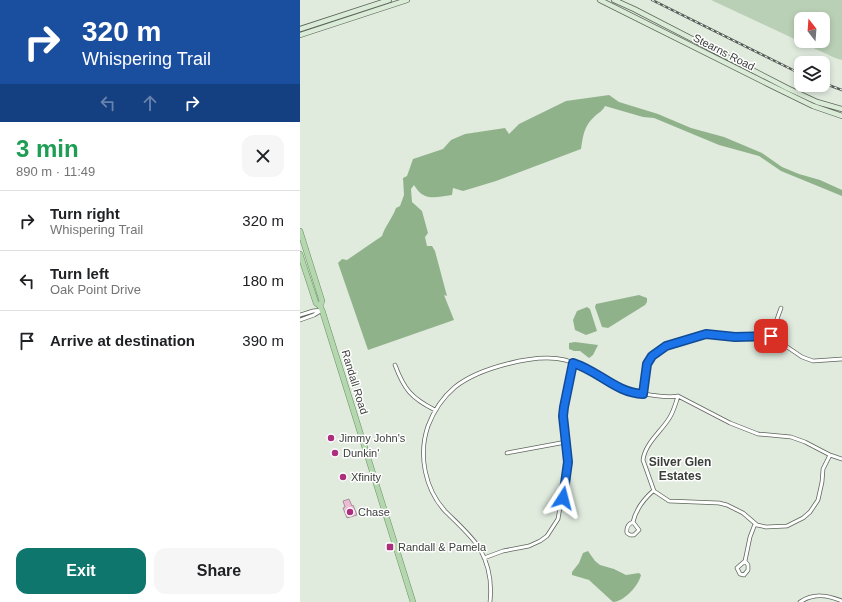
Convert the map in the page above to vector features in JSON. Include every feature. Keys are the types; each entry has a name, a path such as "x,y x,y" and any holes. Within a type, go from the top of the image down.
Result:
{"main road":[{"path":"300,29 389,0"},
{"path":"300,36 407,0"},
{"name":"Stearns Road","path":"600,0 813,106 842,116"},
{"name":"Stearns Road","path":"614,0 787,88 817,102 842,109"},
{"name":"Randall Road","path":"300,231 322,300 321,308 413,602"},
{"name":"Randall Road","path":"300,254 316,303 321,308"}],"street":[{"path":"300,315 321,308"},
{"path":"300,320 314,315 321,308"},
{"path":"771,336 781,308"},
{"path":"643,394 647,364 652,356 666,346 706,334 735,337 771,336 802,357 813,361 842,359"},
{"path":"490,602 492,586 484,558 474,542 437,501 427,480 424,463 425,439 435,410 442,399 470,378 489,370 514,362 532,359 556,359 573,363 585,367 615,387 633,394 671,397 678,396 730,423 758,434 790,437 805,442 830,455 842,459"},
{"path":"484,558 502,551 535,544 547,536 561,511 568,462 563,416 573,363"},
{"path":"395,365 402,383 408,392 418,401 435,410"},
{"path":"678,396 671,416 652,441 644,455 643,460 654,490 670,501 719,503 727,505 743,513 755,524 766,527 787,526 798,521 810,512 818,500 823,469 830,455"},
{"path":"507,453 566,442"},
{"path":"633,522 639,530 634,535 630,535 627,533 626,529 633,522 641,503 654,490"},
{"path":"745,561 737,568 740,574 744,575 748,570 745,561 750,537 755,524"},
{"path":"800,602 810,596 821,595 842,601"}],"shaded area":[{"path":"711,0 842,0 842,60 814,48 830,48 830,12 794,12 794,39"},
{"path":"609,95 619,102 658,114 691,128 724,137 762,153 782,167 820,180 842,190 842,196 781,171 759,156 719,145 654,118 643,117 605,106 588,124 583,136 581,149 496,181 463,191 453,188 452,195 435,197 426,196 422,194 414,185 411,189 412,202 422,211 428,233 425,237 427,246 432,246 435,251 447,296 444,295 454,320 368,350 338,263 342,259 347,260 382,236 396,208 400,206 404,195 403,178 407,176 413,159 443,149 451,140 465,134 505,128 509,134 519,124 566,101"},
{"path":"639,295 647,298 645,305 608,328 602,327 595,307 596,304"},
{"path":"587,307 590,309 597,331 586,335 575,330 573,320 577,311"},
{"path":"575,342 598,345 593,355 589,358 580,351 569,349 569,343"},
{"path":"588,551 600,565 614,569 626,575 639,573 641,575 640,579 626,596 613,602 589,580 572,575 572,572 579,563 583,553"}],"building":[{"name":"Chase","path":"349,499 357,515 347,518 343,508 345,507 343,501"}],"railway":[{"path":"652,0 794,71"},
{"path":"830,86 842,90"}],"place":[{"name":"Jimmy John's","path":"331,438"},
{"name":"Dunkin'","path":"335,453"},
{"name":"Xfinity","path":"343,477"},
{"name":"Chase","path":"350,512"},
{"name":"Randall & Pamela","path":"390,547"}],"district":[{"name":"Silver Glen Estates","path":"680,469"}],"route":[{"path":"563,498 568,462 563,416 564,401 567,394 573,363 585,367 615,387 633,394 643,394 647,364 657,351 666,346 706,334 735,337 758,335 771,336"}]}
